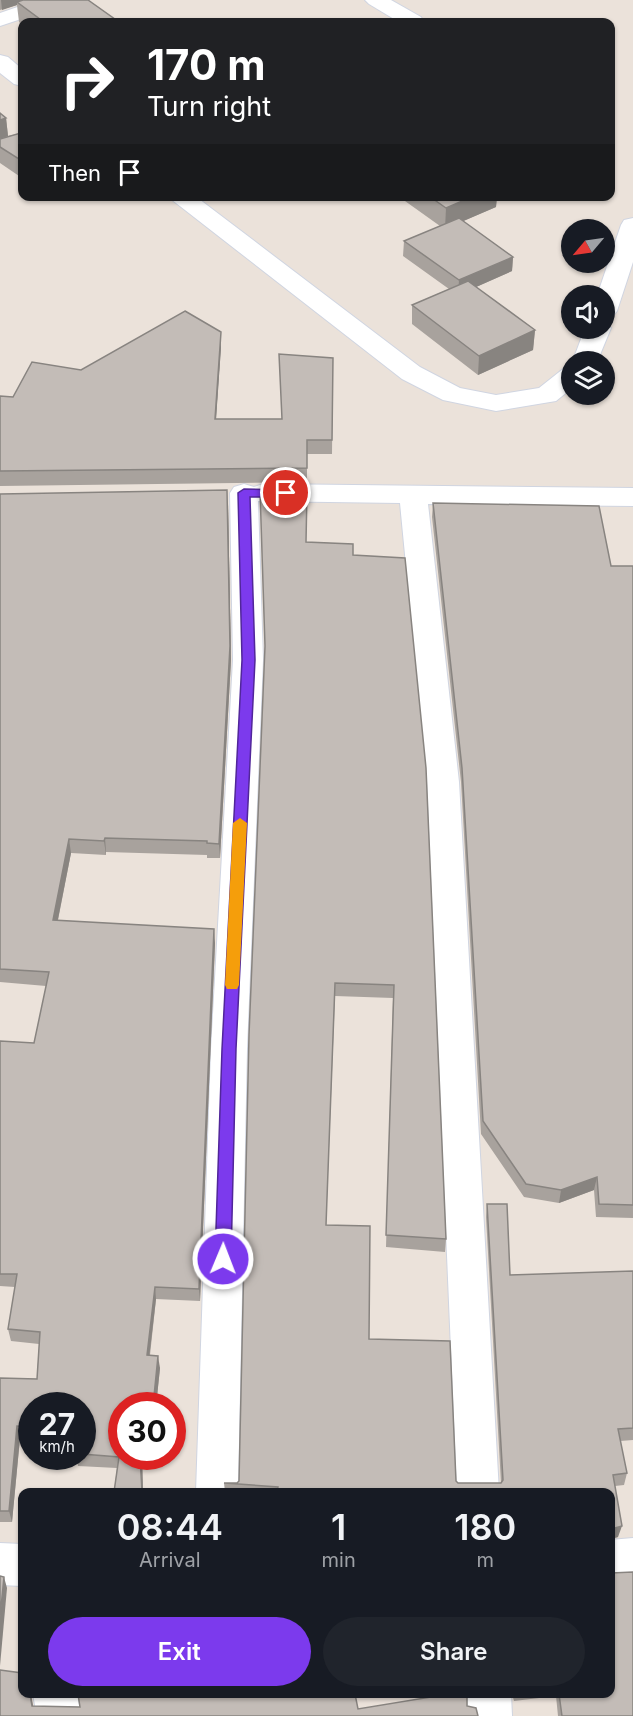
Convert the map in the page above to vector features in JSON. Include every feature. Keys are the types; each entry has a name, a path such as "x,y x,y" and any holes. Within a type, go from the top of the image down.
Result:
{"street":[{"path":"0,20 59,0"},
{"path":"375,0 406,18"},
{"path":"0,62 18,76"},
{"path":"186,201 411,373 452,394 496,403 547,394 561,383"},
{"path":"613,285 633,225"},
{"path":"217,1488 229,1049 248,660 232,493 633,497"},
{"path":"413,494 443,782 478,1488"},
{"path":"615,1561 633,1559"},
{"path":"0,1564 18,1565"},
{"path":"56,1698 59,1716"},
{"path":"489,1698 490,1716"}],"building":[{"path":"23,0 88,0 113,18 39,18 17,2"},
{"path":"18,134 18,158 0,147 0,139"},
{"path":"436,201 462,201 446,208"},
{"path":"459,218 513,257 459,280 404,241"},
{"path":"468,281 535,330 479,356 412,305"},
{"path":"185,311 221,332 215,419 282,419 279,354 333,358 332,440 307,440 307,468 0,471 0,396 13,397 32,362 81,370"},
{"path":"227,490 230,646 219,844 207,843 207,841 69,839 53,920 214,929 199,1289 155,1287 147,1355 158,1356 154,1392 108,1392 108,1456 96,1455 96,1392 18,1392 18,1426 9,1511 0,1511 0,1378 37,1379 40,1332 8,1329 17,1274 0,1274 0,1041 34,1043 49,972 0,969 0,494"},
{"path":"260,490 307,491 306,542 353,544 353,555 405,558 426,768 446,1239 386,1235 394,985 335,983 326,1225 370,1226 369,1339 450,1341 456,1481 458,1483 501,1483 503,1480 487,1204 507,1204 510,1275 633,1271 633,1428 618,1429 627,1473 613,1475 622,1526 615,1528 615,1488 278,1488 224,1483 239,1481 249,1035 265,646"},
{"path":"433,503 599,506 611,566 633,566 633,1205 599,1204 597,1177 561,1190 526,1184 483,1121 462,768"},
{"path":"117,1470 141,1470 142,1488 115,1488"},
{"path":"633,1572 633,1716 562,1716 560,1698 615,1698 615,1573"},
{"path":"0,1576 4,1577 0,1617"},
{"path":"0,1670 18,1672 18,1698 31,1698 32,1706 80,1707 79,1698 356,1698 358,1709 425,1698 467,1698 467,1706 476,1708 478,1716 0,1716"}],"slow traffic":[{"path":"232,985 240,823"}],"route":[{"path":"223,1259 229,1049 248,660 244,493 286,493"}]}
